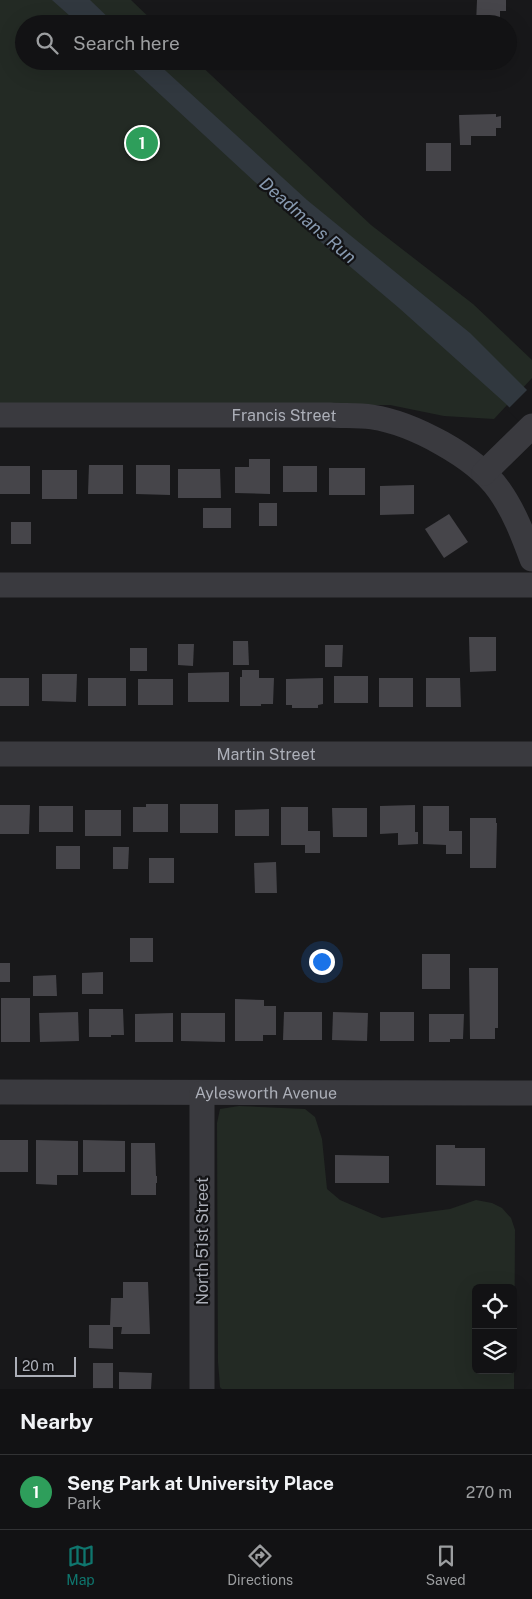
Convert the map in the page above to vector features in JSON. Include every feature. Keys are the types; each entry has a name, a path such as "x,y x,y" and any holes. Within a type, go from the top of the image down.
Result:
{"street":[{"name":"Francis Street","path":"0,415 330,415 372,417 406,427 434,439 459,453 484,473 499,489 510,507 532,559"},
{"path":"484,473 528,430"},
{"path":"0,584 532,585"},
{"name":"Martin Street","path":"0,754 532,754"},
{"name":"Aylesworth Avenue","path":"0,1092 532,1093"},
{"name":"North 51st Street","path":"202,1093 202,1389"}],"shaded area":[{"path":"0,0 131,0 147,15 15,15 15,70 206,70 371,225 473,304 532,360 532,378 494,419 444,416 390,405 0,406"},
{"path":"239,1106 305,1109 315,1117 322,1139 327,1189 340,1200 382,1218 450,1209 476,1200 492,1203 502,1208 511,1218 515,1230 515,1284 472,1284 472,1374 514,1374 514,1389 222,1389 220,1387 218,1362 217,1123 220,1109"}],"water":[{"path":"52,0 90,0 106,15 69,15"},
{"name":"Deadmans Run","path":"134,70 165,70 307,200 470,333 532,395 532,430 505,403 399,308 308,231"}],"pier":[{"path":"529,388 532,392 532,433 507,410"}],"building":[{"path":"477,0 506,0 506,11 500,11 500,15 476,15"},
{"path":"496,114 496,117 501,116 501,128 496,128 496,136 471,136 471,145 460,145 459,115"},
{"path":"426,143 451,143 451,171 426,171"},
{"path":"249,459 270,459 270,494 235,493 235,467 249,467"},
{"path":"89,465 123,465 123,494 88,494"},
{"path":"136,465 170,465 170,495 136,494"},
{"path":"0,466 30,466 30,494 0,494"},
{"path":"283,466 317,466 317,492 283,492"},
{"path":"329,468 365,468 365,495 329,495"},
{"path":"178,469 220,469 221,498 178,498"},
{"path":"42,470 77,470 77,499 42,499"},
{"path":"414,485 414,514 380,515 380,486"},
{"path":"259,503 277,503 277,526 259,526"},
{"path":"203,508 231,508 231,528 203,528"},
{"path":"449,514 468,542 444,558 425,529"},
{"path":"11,522 31,522 31,544 11,544"},
{"path":"469,637 496,637 496,671 470,672"},
{"path":"233,641 248,641 249,665 233,665"},
{"path":"178,644 194,644 193,666 178,665"},
{"path":"325,645 343,645 342,667 325,667"},
{"path":"130,648 147,648 147,671 130,671"},
{"path":"242,670 259,670 259,678 274,678 273,704 240,706 240,677 242,677"},
{"path":"229,672 229,702 188,702 188,673"},
{"path":"42,674 77,674 76,702 42,701"},
{"path":"334,676 368,676 368,703 334,703"},
{"path":"0,678 29,678 29,706 0,706"},
{"path":"88,678 126,678 126,706 88,706"},
{"path":"323,678 323,704 318,705 318,708 292,708 292,705 286,705 286,679"},
{"path":"379,678 413,678 413,707 379,707"},
{"path":"426,678 460,678 461,707 426,707"},
{"path":"138,679 173,679 173,705 138,705"},
{"path":"146,804 168,804 168,832 133,832 133,807 146,807"},
{"path":"180,804 218,804 218,833 180,833"},
{"path":"0,805 30,805 29,834 0,834"},
{"path":"415,805 415,832 418,832 418,844 398,845 398,833 380,834 380,806"},
{"path":"39,806 73,806 73,832 39,832"},
{"path":"423,806 449,806 449,831 462,831 462,854 446,854 446,845 423,844"},
{"path":"281,807 308,807 308,831 320,831 320,853 305,853 305,845 281,845"},
{"path":"332,808 367,808 367,837 333,837"},
{"path":"269,809 269,836 235,836 235,810"},
{"path":"85,810 121,810 121,836 85,836"},
{"path":"470,818 496,818 496,868 470,868"},
{"path":"56,846 80,846 80,869 56,869"},
{"path":"113,847 129,847 128,869 113,869"},
{"path":"149,858 174,858 174,883 149,883"},
{"path":"276,862 277,893 255,893 254,863"},
{"path":"130,938 153,938 153,962 130,962"},
{"path":"422,954 450,954 450,989 422,989"},
{"path":"0,963 10,963 10,982 0,982"},
{"path":"469,968 498,968 498,1028 495,1028 495,1039 470,1039"},
{"path":"103,972 103,994 82,994 82,973"},
{"path":"56,975 57,996 33,996 33,976"},
{"path":"1,998 30,998 30,1042 1,1042"},
{"path":"235,999 264,1000 264,1006 276,1006 276,1035 263,1035 263,1041 235,1041"},
{"path":"89,1009 123,1009 124,1035 89,1037"},
{"path":"78,1012 79,1041 40,1042 39,1013"},
{"path":"284,1012 322,1012 322,1040 283,1040"},
{"path":"333,1012 368,1013 367,1041 332,1040"},
{"path":"380,1012 414,1012 414,1041 380,1041"},
{"path":"173,1013 173,1042 135,1042 135,1014"},
{"path":"181,1013 225,1013 225,1042 181,1041"},
{"path":"429,1014 464,1014 463,1039 450,1039 450,1042 429,1042"},
{"path":"0,1140 28,1140 28,1172 0,1172"},
{"path":"36,1140 78,1141 78,1175 57,1175 57,1185 36,1184"},
{"path":"83,1140 125,1141 125,1172 83,1172"},
{"path":"131,1143 155,1143 156,1195 131,1195"},
{"path":"436,1145 455,1145 455,1148 485,1148 485,1186 436,1185"},
{"path":"335,1155 389,1156 389,1183 335,1183"},
{"path":"123,1282 148,1282 150,1334 121,1334 122,1327 113,1327 113,1349 89,1348 89,1325 110,1325 111,1298 123,1298"},
{"path":"93,1363 113,1363 113,1388 93,1388"},
{"path":"119,1372 152,1373 151,1389 119,1389"}],"place":[{"name":"Seng Park at University Place","path":"142,143"}]}
